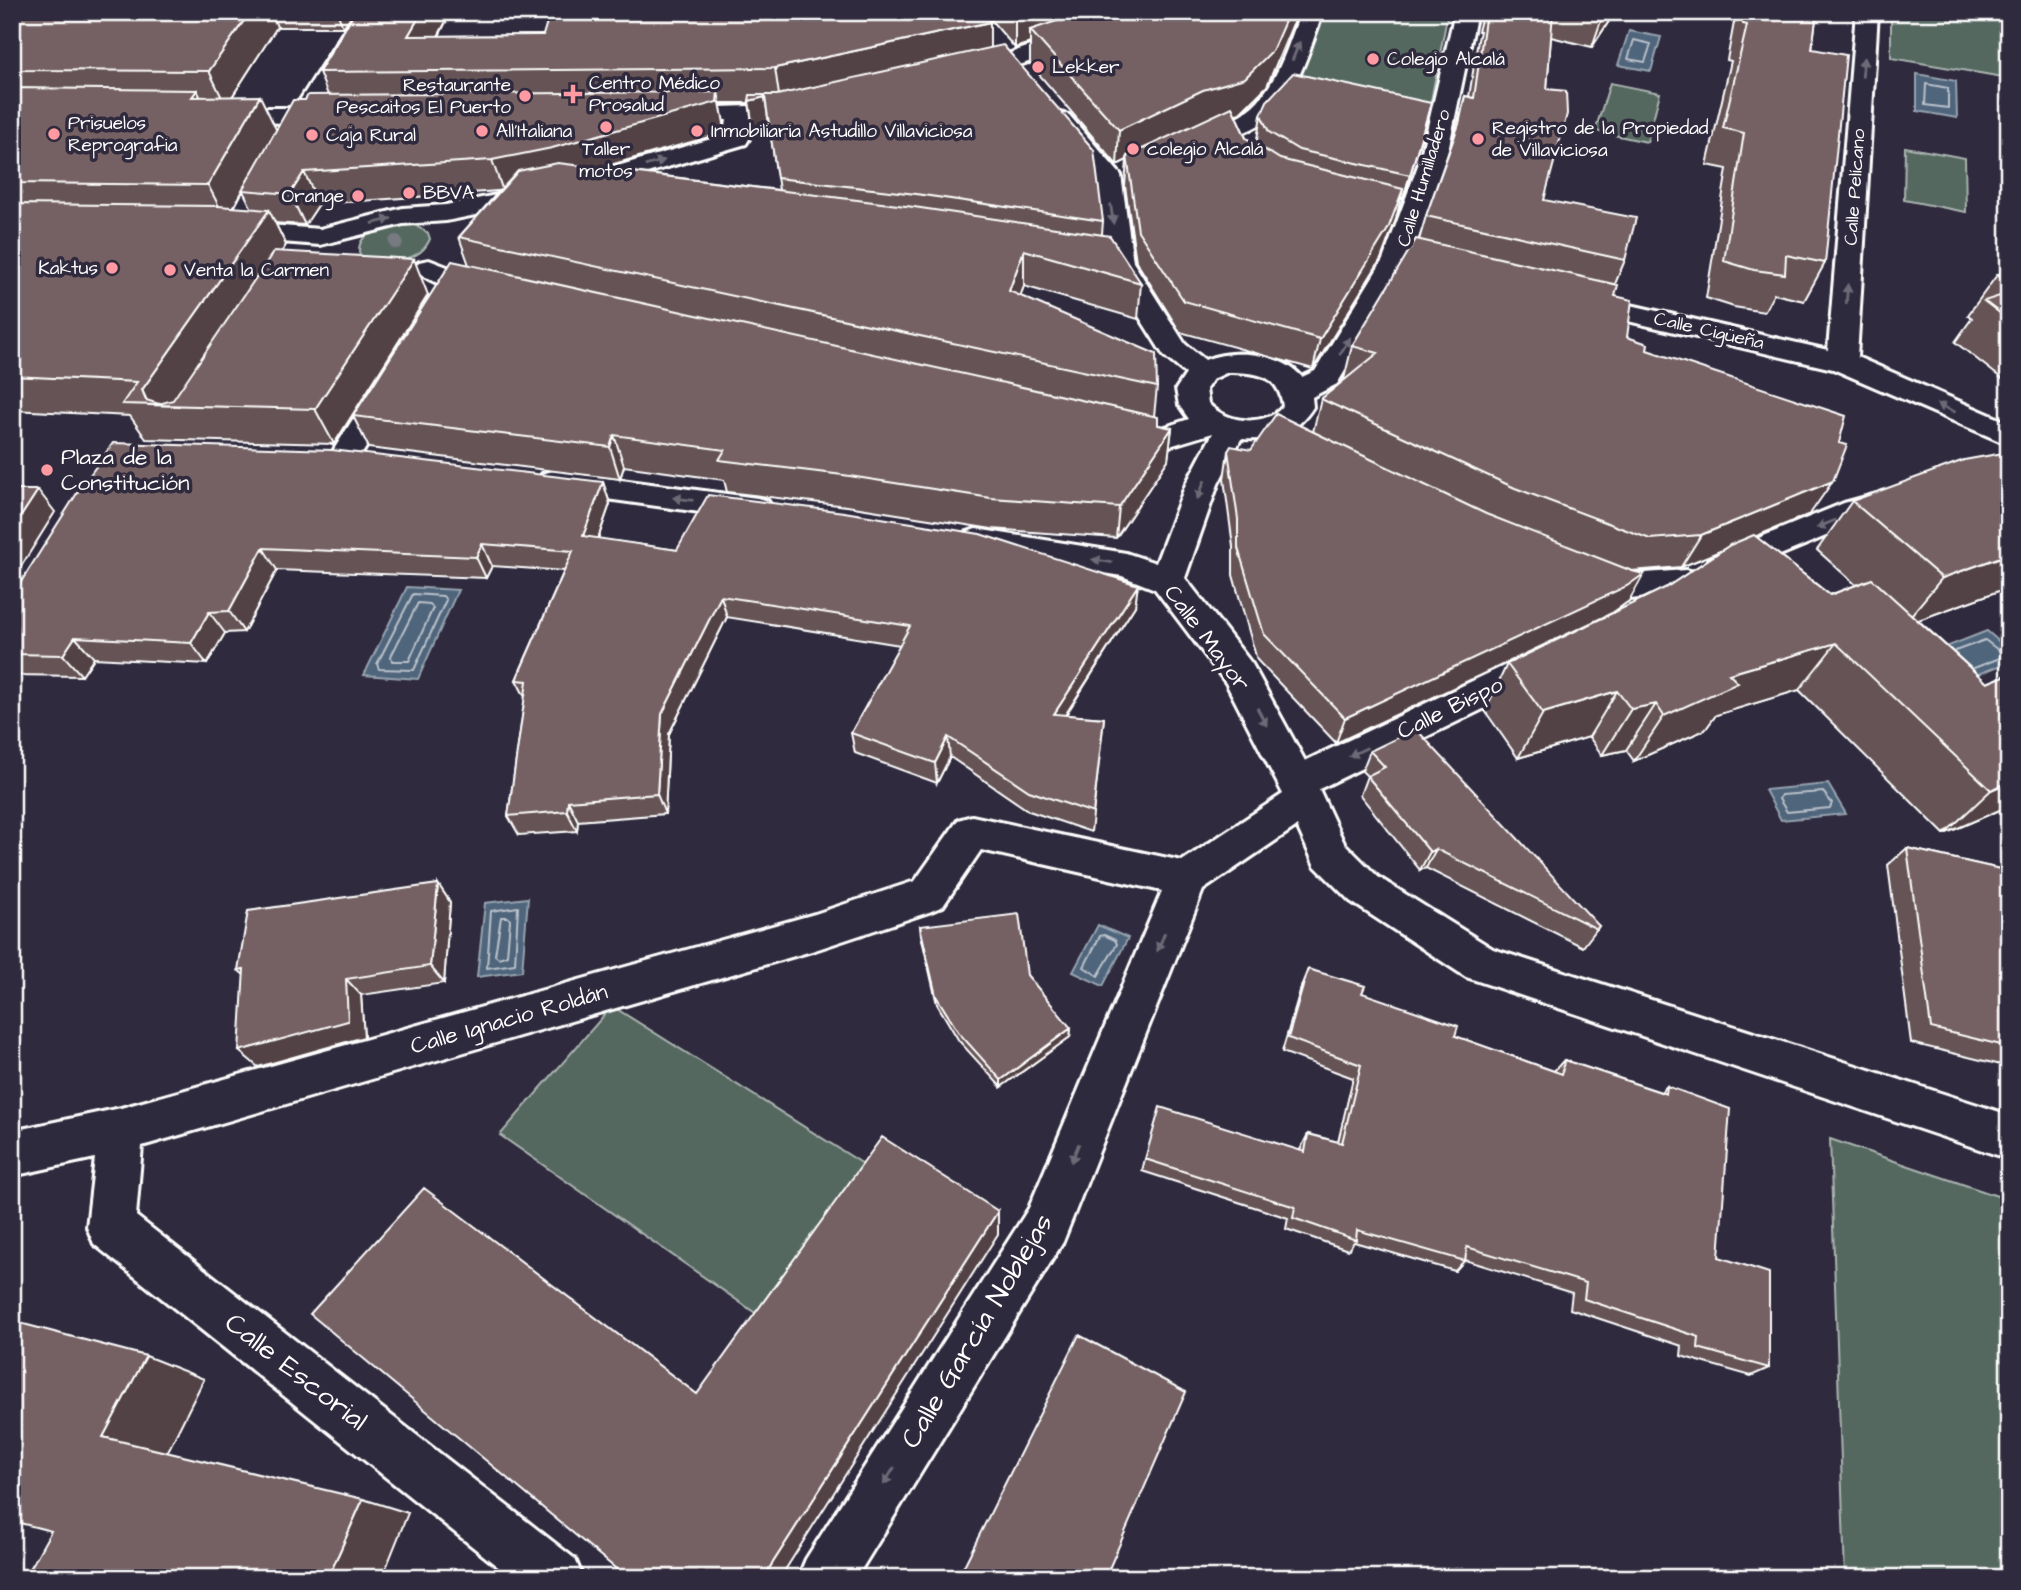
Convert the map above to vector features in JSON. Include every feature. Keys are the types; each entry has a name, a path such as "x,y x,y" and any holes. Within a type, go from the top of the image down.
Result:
{"street":[{"path":"281,150 367,12"},
{"path":"941,76 1000,51 1148,12"},
{"path":"1247,150 1242,139 1250,120 1280,90 1312,12"},
{"name":"Calle Humilladero","path":"1295,419 1326,377 1397,260 1433,160 1466,12"},
{"name":"Calle Pelícano","path":"1842,362 1867,12"},
{"path":"1000,51 1027,82"},
{"path":"643,115 780,112 820,103"},
{"path":"1045,103 1108,176 1119,176 1119,262 1174,350 1202,372"},
{"path":"308,244 403,216 452,226 737,139 740,114"},
{"path":"191,115 355,116"},
{"path":"1175,149 1209,132 1250,120"},
{"path":"565,190 620,198"},
{"path":"1390,207 1416,213"},
{"path":"197,230 243,219 308,244 337,244 348,261"},
{"path":"400,271 429,268 445,252 452,226"},
{"path":"1092,258 1119,262"},
{"path":"1397,260 1478,279"},
{"path":"429,268 448,292 523,295"},
{"name":"Calle Cigüeña","path":"1546,294 1842,362 2009,435"},
{"path":"382,462 331,457 403,363"},
{"path":"1095,423 1163,438 1222,425 1255,430 1295,419 1282,374 1258,363 1224,363 1202,372 1191,388 1195,406 1222,425"},
{"path":"1167,580 1222,425"},
{"path":"525,478 780,512"},
{"path":"1635,617 1686,582 1856,511 1922,492"},
{"name":"Calle Mayor","path":"940,535 1126,565 1167,580 1239,674 1301,791 1329,854 1364,889 1481,964 2009,1137"},
{"path":"1558,560 1630,587 1686,582"},
{"name":"Calle Bispo","path":"1186,879 1301,791 1574,648"},
{"name":"Calle Ignacio Roldán","path":"12,1154 121,1130 802,936 929,894 972,832 1186,879"},
{"name":"Calle García Noblejas","path":"825,1578 1046,1226 1186,879"},
{"name":"Calle Escorial","path":"121,1130 111,1227 556,1578"}],"green space":[{"name":"Colegio Alcalá","path":"1326,12 1448,12 1426,127 1347,109 1289,106"},
{"path":"1891,12 2009,12 2009,78 1891,58"},
{"path":"1610,83 1660,93 1647,142 1595,131"},
{"path":"1905,147 1965,158 1966,212 1904,200"},
{"path":"403,224 414,225 428,233 430,239 418,254 410,258 391,260 362,257 359,252 363,238 375,230"},
{"path":"612,1006 868,1167 764,1319 500,1135"},
{"path":"1830,1139 2009,1200 2009,1578 1845,1578"}],"water":[{"path":"1629,31 1661,37 1651,71 1618,65"},
{"path":"1917,74 1956,81 1957,118 1917,111"},
{"path":"407,587 458,590 418,679 364,675"},
{"path":"1987,631 2009,650 2009,662 1963,680 1933,652"},
{"path":"1828,784 1846,814 1781,820 1765,790"},
{"path":"528,898 522,971 477,977 485,903"},
{"path":"1098,925 1128,938 1103,986 1073,972"}],"building":[{"path":"12,12 250,12 209,71 12,70"},
{"path":"355,12 422,12 408,36 543,35 550,12 982,12 990,22 775,68 319,72"},
{"path":"1083,12 1289,12 1272,51 1245,78 1203,90 1119,130 1030,30"},
{"path":"1486,12 1553,12 1547,89 1566,91 1567,114 1544,200 1636,218 1625,260 1426,216 1459,124 1465,96 1474,98"},
{"path":"1745,12 1817,12 1812,49 1846,55 1825,263 1786,255 1785,274 1754,270 1724,261 1744,133 1723,128 1747,25 1743,24"},
{"path":"1003,45 1094,150 1103,221 916,194 777,178 765,97 749,101 750,95 777,95"},
{"path":"1293,73 1431,103 1410,175 1299,150 1269,132 1261,115 1267,101"},
{"path":"12,88 197,90 192,97 260,96 208,185 12,183"},
{"path":"718,92 717,102 552,148 492,160 304,172 290,194 242,190 293,100 305,100 308,95"},
{"path":"1232,107 1246,138 1280,159 1403,189 1388,229 1320,339 1184,301 1138,231 1127,156"},
{"path":"558,163 914,207 1110,236 1141,283 1024,250 1009,291 1156,354 1157,387 459,237 518,171"},
{"path":"12,204 218,206 269,210 142,390 146,400 159,404 173,400 274,251 414,259 315,409 122,404 137,382 12,376"},
{"path":"1416,239 1618,285 1615,296 1632,300 1627,337 1648,344 1647,350 1846,416 1839,443 1847,445 1833,481 1701,535 1650,539 1515,488 1321,399 1378,353 1352,346"},
{"path":"452,261 1158,417 1158,425 1172,428 1119,507 991,498 843,475 719,460 725,450 614,435 610,447 353,416"},
{"path":"2009,269 2009,282 1997,275"},
{"path":"2009,293 2009,320 1984,301"},
{"path":"1276,414 1486,514 1644,574 1627,586 1345,718 1264,634 1238,548 1238,519 1228,451 1231,446 1251,450"},
{"path":"113,443 332,450 603,482 583,536 677,550 708,495 844,512 980,534 1138,585 1054,714 1104,718 1093,813 1029,791 948,737 935,763 851,733 910,626 721,596 662,714 657,794 568,801 567,811 508,816 527,681 516,680 573,551 482,544 476,557 263,548 229,611 209,612 191,643 75,637 63,655 12,654 12,596 79,490"},
{"path":"2009,452 2009,554 1942,578 1852,501 1964,460"},
{"path":"12,490 38,490 12,530"},
{"path":"1754,535 1830,595 1872,579 1987,683 2009,674 2009,782 1991,790 1836,643 1729,674 1738,683 1664,716 1656,704 1631,709 1617,691 1543,713 1507,664 1667,587 1730,545"},
{"path":"1416,729 1599,926 1597,929 1436,849 1430,852 1367,776 1385,767 1370,751"},
{"path":"1907,848 2009,871 2009,1047 1931,1028"},
{"path":"438,884 430,966 346,979 348,1021 239,1051 244,969 238,970 248,911"},
{"path":"1019,914 1027,975 1071,1028 1001,1080 959,1033 936,996 920,926"},
{"path":"1308,969 1365,986 1362,993 1458,1026 1455,1036 1562,1074 1564,1060 1666,1094 1667,1086 1730,1109 1719,1257 1769,1273 1769,1368 1698,1348 1699,1337 1584,1299 1586,1283 1467,1247 1465,1261 1357,1230 1356,1240 1293,1218 1295,1207 1145,1159 1160,1107 1305,1152 1308,1134 1342,1143 1361,1065 1288,1038"},
{"path":"882,1137 998,1211 763,1578 627,1578 310,1314 424,1188 697,1394"},
{"path":"12,1321 146,1356 103,1437 363,1499 328,1578 25,1578 51,1531 12,1521"},
{"path":"1079,1335 1186,1392 1105,1578 958,1578"}],"place":[{"name":"Colegio Alcalá","path":"1373,59"},
{"name":"Lekker","path":"1038,67"},
{"name":"Centro Médico Prosalud","path":"573,94"},
{"name":"Restaurante Pescaitos El Puerto","path":"525,96"},
{"name":"Taller motos","path":"606,127"},
{"name":"All'Italiana","path":"482,131"},
{"name":"Inmobiliaria Astudillo Villaviciosa","path":"697,131"},
{"name":"Prisuelos Reprografia","path":"54,134"},
{"name":"Caja Rural","path":"312,135"},
{"name":"Registro de la Propiedad de Villaviciosa","path":"1478,139"},
{"name":"colegio Alcalá","path":"1133,149"},
{"name":"BBVA","path":"409,193"},
{"name":"Orange","path":"358,196"},
{"name":"Kaktus","path":"112,268"},
{"name":"Venta la Carmen","path":"170,270"},
{"name":"Plaza de la Constitución","path":"47,470"}]}
